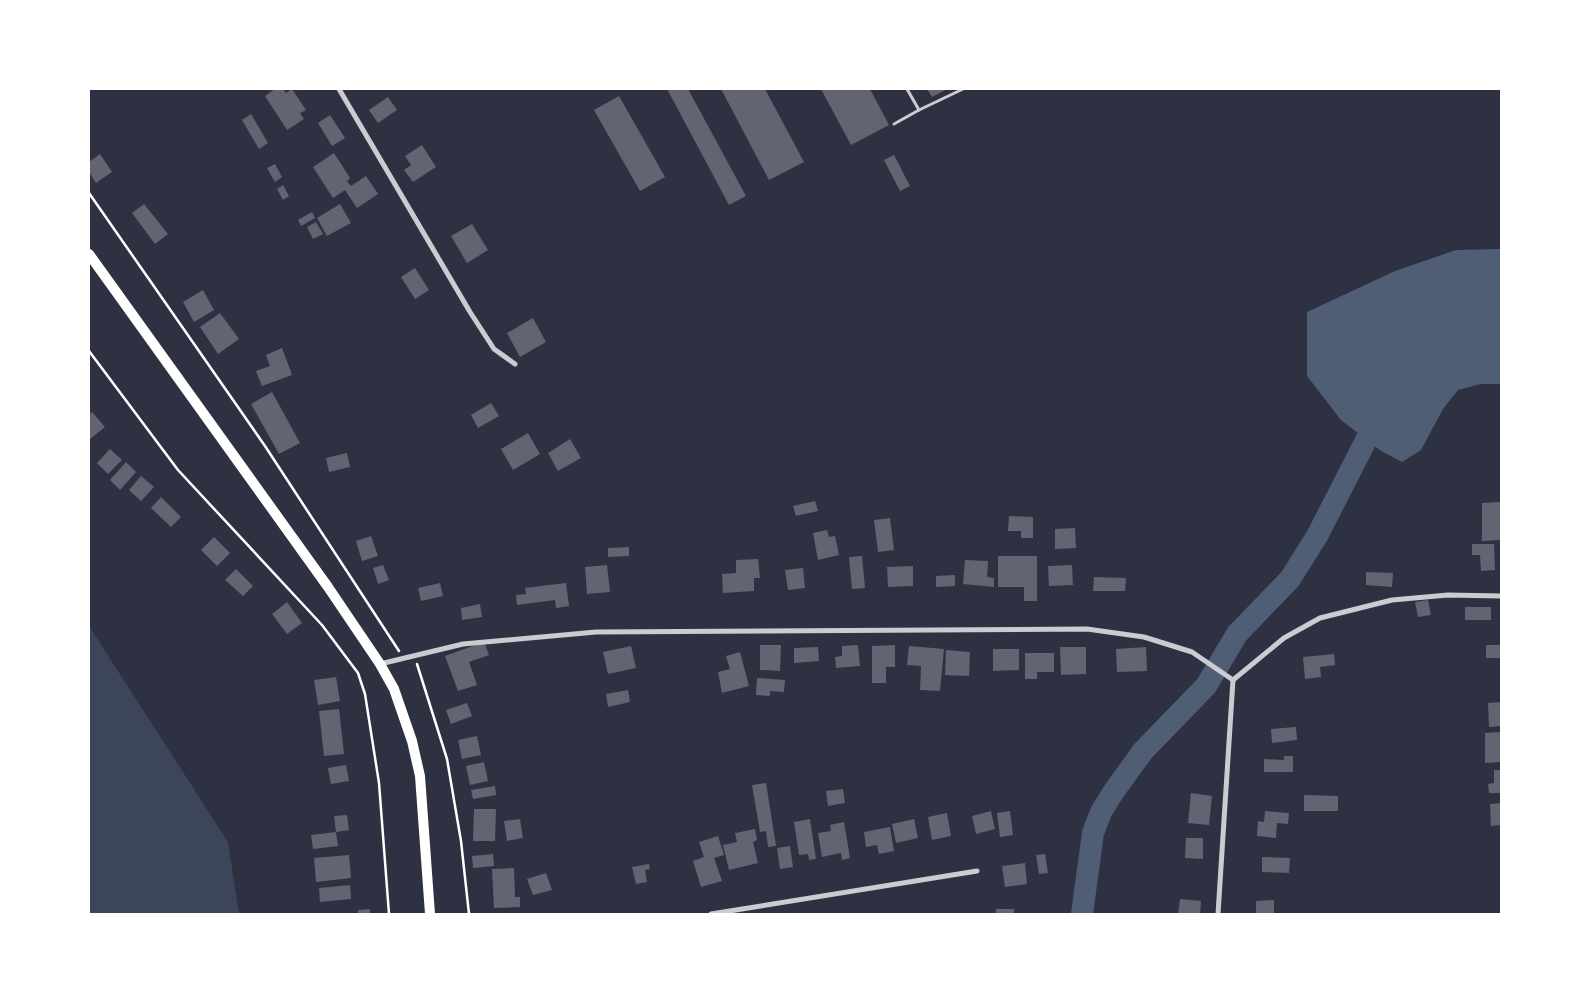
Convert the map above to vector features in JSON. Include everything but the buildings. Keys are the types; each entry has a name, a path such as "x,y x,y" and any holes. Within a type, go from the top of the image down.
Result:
{"main road":[{"path":"89,254 328,587 380,664 394,689 412,741 420,776 430,914"}],"street":[{"path":"339,89 470,312 494,349 515,364"},
{"path":"1218,914 1232,680 1284,638 1320,618 1392,600 1448,595 1501,596"},
{"path":"380,664 463,644 596,632 1087,628 1144,637 1192,652 1232,680"},
{"path":"711,914 977,871"}],"lane":[{"path":"907,89 919,110"},
{"path":"894,124 963,89"}],"path":[{"path":"89,193 265,446 404,658"},
{"path":"89,351 178,470 322,625 358,674 365,694 379,783 389,914"},
{"path":"414,656 447,759 461,841 469,914"}],"shaded area":[{"path":"1501,249 1501,384 1481,384 1458,390 1443,409 1421,450 1402,462 1381,451 1341,420 1307,376 1307,312 1395,271 1456,250"},
{"path":"89,626 228,842 239,914 89,914"}],"waterway":[{"path":"1082,914 1093,833 1101,812 1143,751 1206,686 1237,634 1290,579 1317,536 1380,413"}]}
